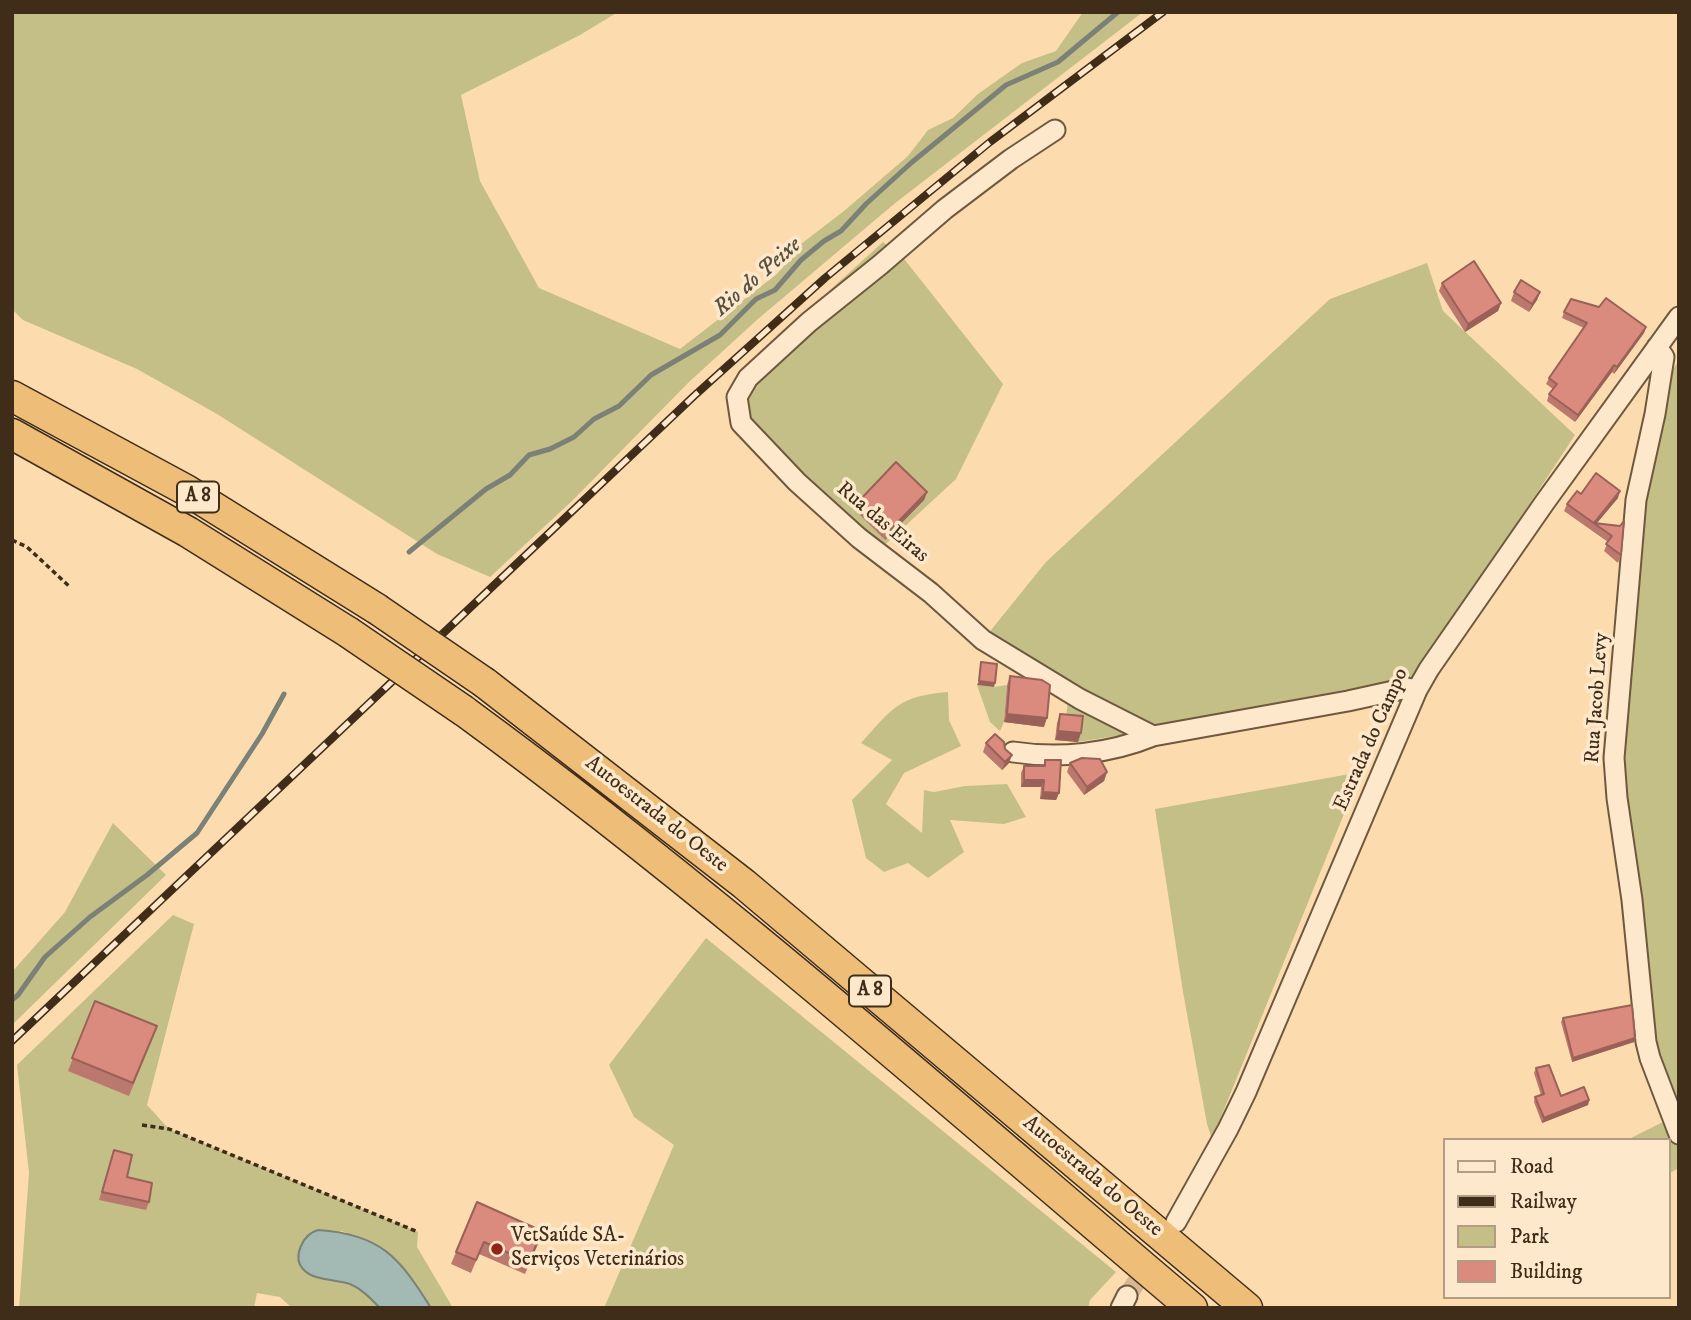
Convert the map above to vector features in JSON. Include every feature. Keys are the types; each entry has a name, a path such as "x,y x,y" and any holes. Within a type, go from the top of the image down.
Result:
{"highway":[{"name":"Autoestrada do Oeste","path":"12,396 186,490 377,609 485,683 744,884 1247,1308"},
{"name":"Autoestrada do Oeste","path":"12,434 188,532 348,632 464,711 547,773 716,908 1192,1308"}],"street":[{"name":"Rua das Eiras","path":"1055,130 1011,159 945,209 809,322 748,378 737,397 741,424 797,482 859,538 931,593 983,640 1080,699 1153,736"},
{"name":"Estrada do Campo","path":"1176,1222 1217,1150 1245,1092 1417,690 1529,524 1679,317"},
{"name":"Rua Jacob Levy","path":"1657,346 1664,357 1655,414 1636,500 1614,758 1646,1042 1679,1134"},
{"path":"1013,752 1036,756 1081,754 1129,746 1153,736 1407,688 1417,690"}],"path":[{"path":"12,540 27,547 70,587"},
{"path":"142,1125 169,1129 418,1232"}],"green space":[{"path":"12,12 618,12 580,35 461,95 480,181 539,288 680,349 777,274 801,244 908,156 928,130 953,118 978,94 1022,63 1056,51 1083,12 1143,12 894,204 758,319 689,382 572,501 490,577 437,554 217,414 137,369 23,320 12,309"},
{"path":"883,242 905,260 1003,384 956,479 877,552 757,439 737,397 831,289"},
{"path":"1427,263 1443,311 1575,435 1414,680 1153,736 983,640 1046,562 1330,299"},
{"path":"1679,360 1679,1134 1650,1058 1614,758 1659,393"},
{"path":"977,685 1007,685 1004,722 1000,731 990,722"},
{"path":"948,692 949,720 961,746 904,773 886,804 922,833 924,790 934,792 965,786 1007,784 1026,817 1004,824 950,820 964,852 928,878 908,863 884,872 866,858 852,800 892,760 861,743 898,706 918,697"},
{"path":"1068,702 1134,736 1078,742 1080,725 1065,723"},
{"path":"1361,772 1212,1139 1183,992 1155,809"},
{"path":"113,823 166,875 12,1025 12,972 65,912"},
{"path":"173,915 194,924 147,1105 169,1129 418,1232 417,1247 453,1308 431,1308 413,1280 391,1254 373,1242 341,1231 300,1264 316,1276 356,1288 380,1308 292,1308 280,1297 257,1293 254,1308 19,1308 29,1173 17,1065"},
{"path":"706,938 1116,1272 1090,1300 1088,1308 604,1308 674,1145 634,1117 609,1065"},
{"path":"1671,1118 1679,1139 1679,1168 1670,1173 1670,1138 1631,1138"}],"water":[{"path":"318,1230 358,1237 386,1251 409,1275 431,1308 380,1308 354,1286 307,1273 300,1264 299,1252 308,1236"}],"building":[{"path":"1474,261 1501,303 1468,324 1442,283"},
{"path":"1521,280 1540,292 1532,304 1514,292"},
{"path":"1606,298 1646,327 1578,415 1549,394 1557,384 1549,378 1587,323 1564,312 1571,299 1599,307"},
{"path":"896,462 927,492 888,532 858,502"},
{"path":"1596,473 1620,491 1594,523 1620,526 1624,521 1621,555 1606,544 1612,536 1567,504 1577,491 1581,494"},
{"path":"981,662 997,664 995,683 979,681"},
{"path":"1010,676 1042,680 1050,685 1047,718 1007,714"},
{"path":"1060,714 1083,716 1081,733 1058,731"},
{"path":"995,734 1012,755 1005,762 986,743"},
{"path":"1082,758 1100,759 1107,772 1087,787 1070,763"},
{"path":"1045,760 1061,760 1059,793 1043,792 1044,780 1024,780 1024,766 1045,766"},
{"path":"95,1001 157,1026 133,1083 72,1058"},
{"path":"1632,1005 1635,1038 1573,1058 1563,1018"},
{"path":"1549,1065 1561,1096 1584,1087 1589,1100 1544,1118 1535,1097 1544,1094 1536,1068"},
{"path":"114,1150 132,1155 127,1177 152,1183 149,1202 102,1192"},
{"name":"VetSaúde SA- Serviços Veterinários","path":"477,1202 542,1231 529,1262 484,1242 476,1260 456,1252"}],"waterway":[{"name":"Rio do Peixe","path":"409,552 486,489 510,475 529,455 550,449 574,437 594,419 619,406 651,375 720,335 756,299 775,290 801,260 841,231 911,163 1006,85 1058,62 1118,12"},
{"path":"12,1000 45,957 90,917 147,875 197,833 262,734 284,694"}],"tunnel":[{"path":"1127,1296 1171,1230"}],"railway":[{"path":"12,1041 694,396 825,278 990,142 1163,12"}],"place":[{"name":"VetSaúde SA- Serviços Veterinários","path":"497,1249"}]}
